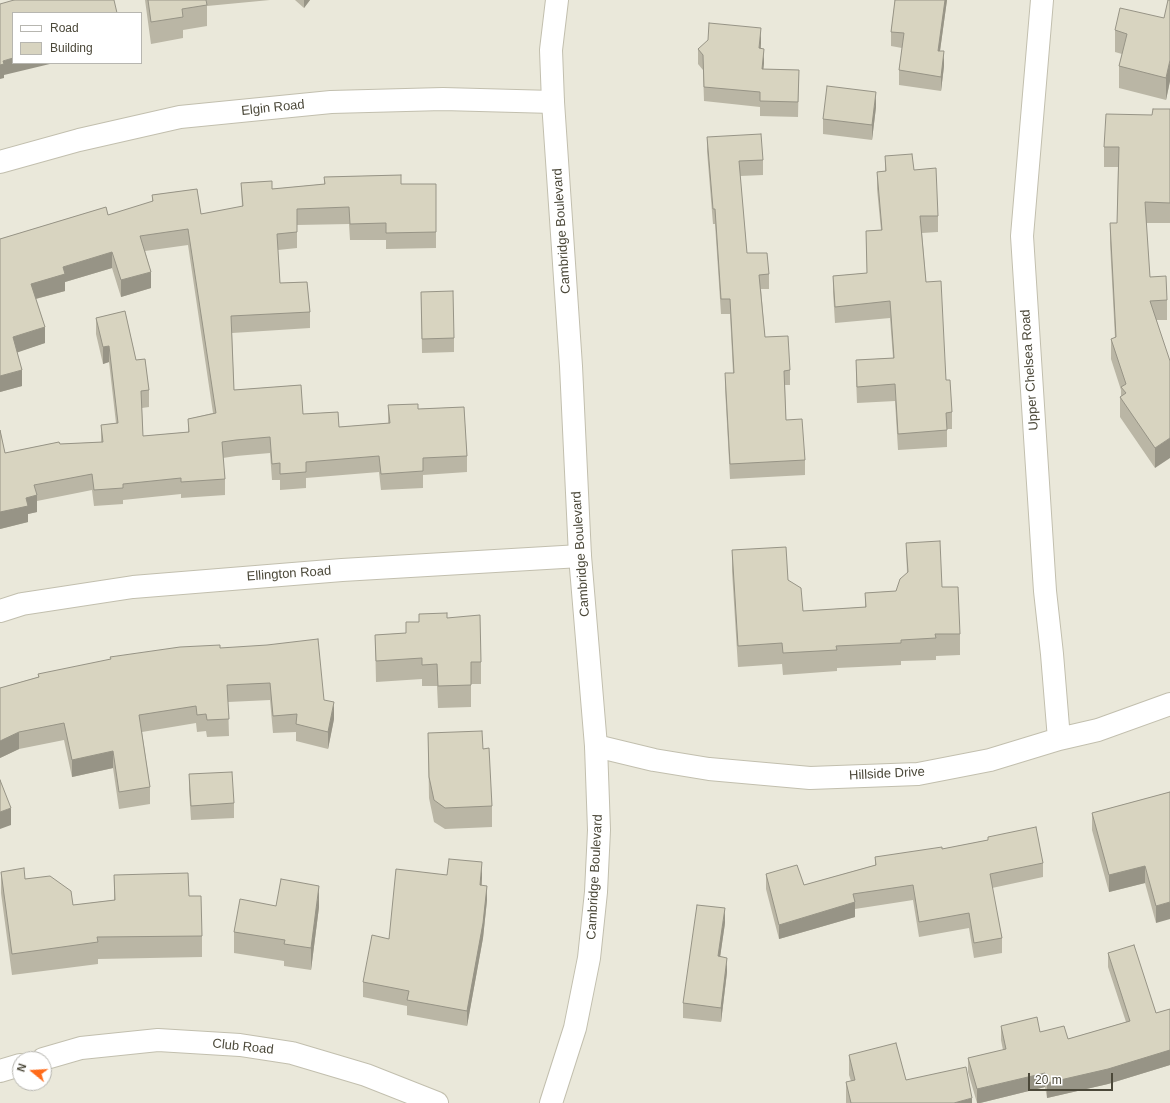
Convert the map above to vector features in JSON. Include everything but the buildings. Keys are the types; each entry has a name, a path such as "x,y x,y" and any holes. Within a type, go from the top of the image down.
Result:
{"street":[{"name":"Cambridge Boulevard","path":"551,1103 575,1028 590,958 596,892 599,830 596,746 580,556 571,366 553,102 552,50 557,0"},
{"name":"Upper Chelsea Road","path":"1042,0 1022,236 1045,591 1059,739"},
{"name":"Elgin Road","path":"0,162 79,140 180,117 331,102 443,99 553,102"},
{"name":"Ellington Road","path":"0,611 22,604 140,586 342,570 580,556"},
{"name":"Hillside Drive","path":"596,746 654,760 710,769 810,778 918,774 990,760 1059,739 1098,730 1170,704"},
{"name":"Club Road","path":"52,1056 81,1048 158,1040 240,1046 292,1053 366,1076 437,1103"},
{"path":"0,1071 12,1067"}],"shaded area":[{"path":"0,0 1170,0 1170,1103 0,1103"}]}
